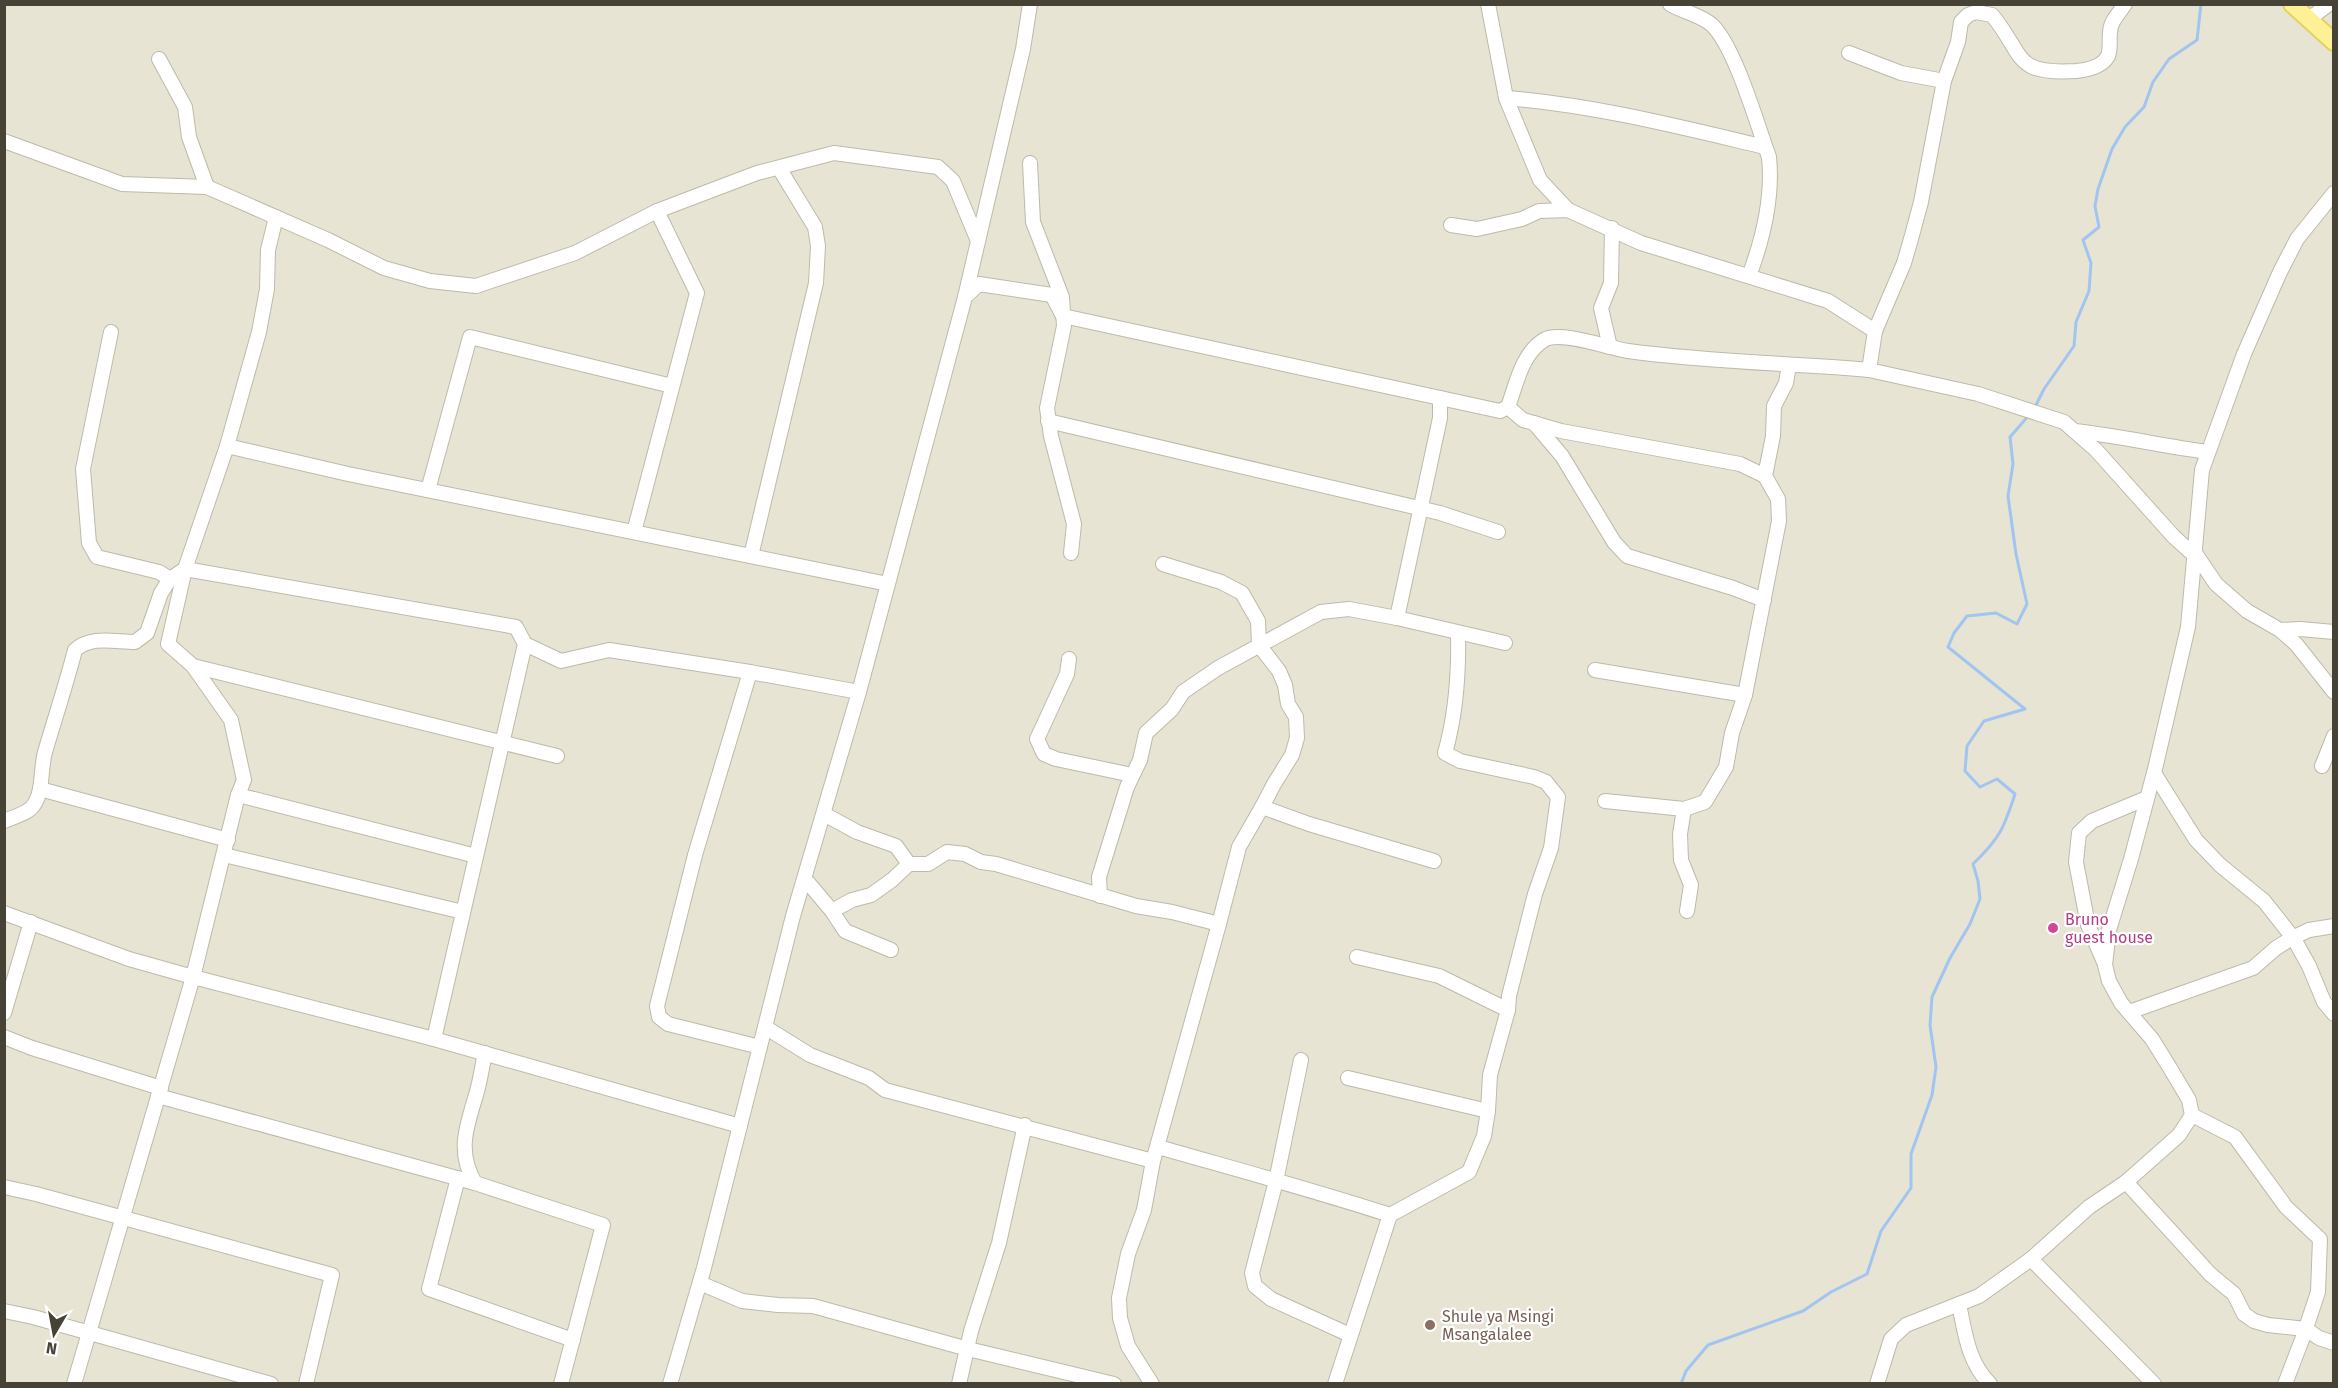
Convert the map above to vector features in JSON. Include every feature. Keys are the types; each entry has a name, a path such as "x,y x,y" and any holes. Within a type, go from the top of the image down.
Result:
{"main road":[{"path":"2292,4 2334,42"}],"street":[{"path":"670,1383 700,1283 765,1027 859,692 964,297 1023,49 1030,4"},
{"path":"1488,4 1506,98 1540,180 1568,210 1641,243 1828,302 1875,331"},
{"path":"1670,4 1709,23 1719,33 1730,52 1769,157 1771,173 1768,202 1757,255 1749,276"},
{"path":"1869,370 1875,331 1904,263 1911,240 1921,202 1944,81 1958,42 1961,22 1968,15 1976,12 1992,15 2005,31 2017,55 2027,65 2045,72 2084,70 2098,66 2108,57 2113,21 2125,4"},
{"path":"2309,20 2329,4"},
{"path":"1849,53 1901,73 1944,81"},
{"path":"159,59 184,107 189,137 207,187"},
{"path":"1506,98 1630,115 1765,147"},
{"path":"4,141 122,184 207,187 384,268 430,281 477,286 575,253 657,211 757,173 834,153 938,167 953,181 978,241"},
{"path":"1030,163 1033,222 1062,297 1064,326 1047,408 1048,421 1074,524 1071,553"},
{"path":"751,556 816,283 819,246 815,227 779,168"},
{"path":"2104,965 2109,930 2154,773 2188,627 2202,470 2244,354 2280,272 2297,239 2334,193"},
{"path":"1451,225 1477,229 1522,219 1539,211 1568,210"},
{"path":"634,532 697,293 657,211"},
{"path":"74,1383 193,977 238,795 244,780 231,720 193,666 168,644 185,569 227,446 260,332 267,289 268,250 276,217"},
{"path":"1610,347 1601,308 1611,283 1612,228"},
{"path":"964,297 979,284 1052,295 1063,316"},
{"path":"1063,316 1500,411 1508,407 1527,355 1545,339 1560,337 1666,356 1869,370 1978,393 2064,422 2075,431 2096,450 2174,537 2193,552 2216,584 2247,610 2280,630 2307,656 2334,692"},
{"path":"111,332 83,469 88,543 97,557 159,572 170,579"},
{"path":"428,490 470,337 672,386"},
{"path":"1765,476 1773,436 1774,406 1786,383 1789,365"},
{"path":"1398,618 1406,570 1422,509 1440,418 1440,398"},
{"path":"1508,407 1523,420 1561,431 1740,464 1765,476 1779,499 1779,521 1745,695 1719,781 1705,802 1684,808 1605,801"},
{"path":"1048,421 1440,513 1498,532"},
{"path":"1534,423 1562,456 1614,542 1627,556 1764,600"},
{"path":"2075,431 2118,436 2151,445 2208,452"},
{"path":"227,446 428,490 888,584"},
{"path":"1152,1383 1128,1346 1118,1308 1123,1274 1144,1210 1153,1161 1239,847 1292,755 1297,738 1296,717 1288,704 1285,685 1279,671 1259,645 1258,621 1242,593 1221,582 1163,564"},
{"path":"4,821 34,805 40,789 44,755 75,650 91,641 135,642 147,633 160,593 170,579 185,569 516,627 525,644 561,661 609,650 859,692"},
{"path":"1100,896 1099,877 1132,775 1140,760 1146,733 1172,709 1183,692 1218,668 1321,612 1349,609 1505,643"},
{"path":"2280,630 2334,632"},
{"path":"1335,1383 1390,1215 1469,1172 1484,1136 1490,1075 1532,906 1551,848 1558,797 1546,782 1534,777 1460,760 1445,753 1452,729 1459,670 1458,633"},
{"path":"434,1039 525,644"},
{"path":"1069,659 1067,674 1037,739 1044,754 1056,759 1132,775"},
{"path":"193,666 557,756"},
{"path":"1595,670 1745,695"},
{"path":"750,672 695,855 657,1006 659,1017 668,1024 760,1047"},
{"path":"2322,766 2334,736"},
{"path":"2154,773 2196,840 2220,865 2264,902 2292,938 2309,966 2324,1002 2334,1014"},
{"path":"40,789 228,840"},
{"path":"238,795 476,856"},
{"path":"1877,1383 1891,1339 1906,1326 1979,1296 2031,1259 2089,1207 2126,1182 2179,1135 2192,1115 2189,1100 2170,1068 2152,1039 2121,1003 2109,981 2088,925 2076,862 2079,833 2092,821 2147,798"},
{"path":"1262,807 1310,824 1434,861"},
{"path":"1684,808 1680,834 1681,860 1691,885 1687,911"},
{"path":"824,814 857,832 896,846 909,864"},
{"path":"832,911 852,900 871,895 909,864 928,864 947,852 965,854 981,862 996,864 1136,906 1219,924"},
{"path":"224,855 463,912"},
{"path":"805,879 832,911 845,931 891,951"},
{"path":"4,913 129,959 434,1039 740,1126"},
{"path":"4,1013 31,922"},
{"path":"2129,1012 2253,968 2276,948 2292,938 2309,930 2334,926"},
{"path":"1357,957 1439,976 1508,1010"},
{"path":"765,1027 810,1054 869,1078 885,1090 1025,1125 1153,1161"},
{"path":"4,1037 160,1092 475,1183 603,1225 561,1383"},
{"path":"475,1183 468,1171 464,1152 467,1119 476,1095 485,1053"},
{"path":"1301,1060 1276,1181 1252,1273 1256,1286 1271,1299 1350,1335"},
{"path":"1348,1078 1488,1111"},
{"path":"2192,1115 2235,1137 2286,1207 2327,1241 2318,1292 2285,1383"},
{"path":"959,1383 971,1331 999,1243 1025,1125"},
{"path":"1158,1147 1315,1190 1390,1215"},
{"path":"458,1178 429,1289 573,1340"},
{"path":"2126,1182 2210,1275 2234,1294 2244,1314 2254,1321 2268,1325 2306,1329 2319,1338 2334,1343"},
{"path":"4,1187 333,1275 306,1383"},
{"path":"2031,1259 2154,1383"},
{"path":"700,1283 742,1301 813,1306 968,1349 1114,1383"},
{"path":"1959,1304 1968,1350 1984,1378 1990,1383"},
{"path":"4,1311 90,1332 271,1383"}],"shaded area":[{"path":"5,5 2333,5 2333,1383 5,1383"}],"waterway":[{"path":"2034,409 2044,389 2074,346 2076,322 2089,291 2091,263 2083,240 2099,227 2095,206 2098,189 2112,149 2125,127 2144,107 2153,82 2169,59 2197,40 2201,4"},
{"path":"1681,1384 1686,1371 1708,1345 1803,1311 1831,1292 1867,1274 1881,1231 1911,1188 1911,1154 1932,1095 1936,1067 1930,1025 1932,997 1950,958 1970,924 1980,899 1973,864 2000,832 2015,794 1997,779 1980,787 1965,771 1967,746 1984,721 2025,709 1948,647 1954,633 1967,616 1996,613 2017,624 2027,604 2016,554 2008,496 2013,464 2010,437 2030,414"}],"place":[{"name":"Bruno guest house","path":"2053,928"},
{"name":"Shule ya Msingi Msangalalee","path":"1430,1325"}]}
